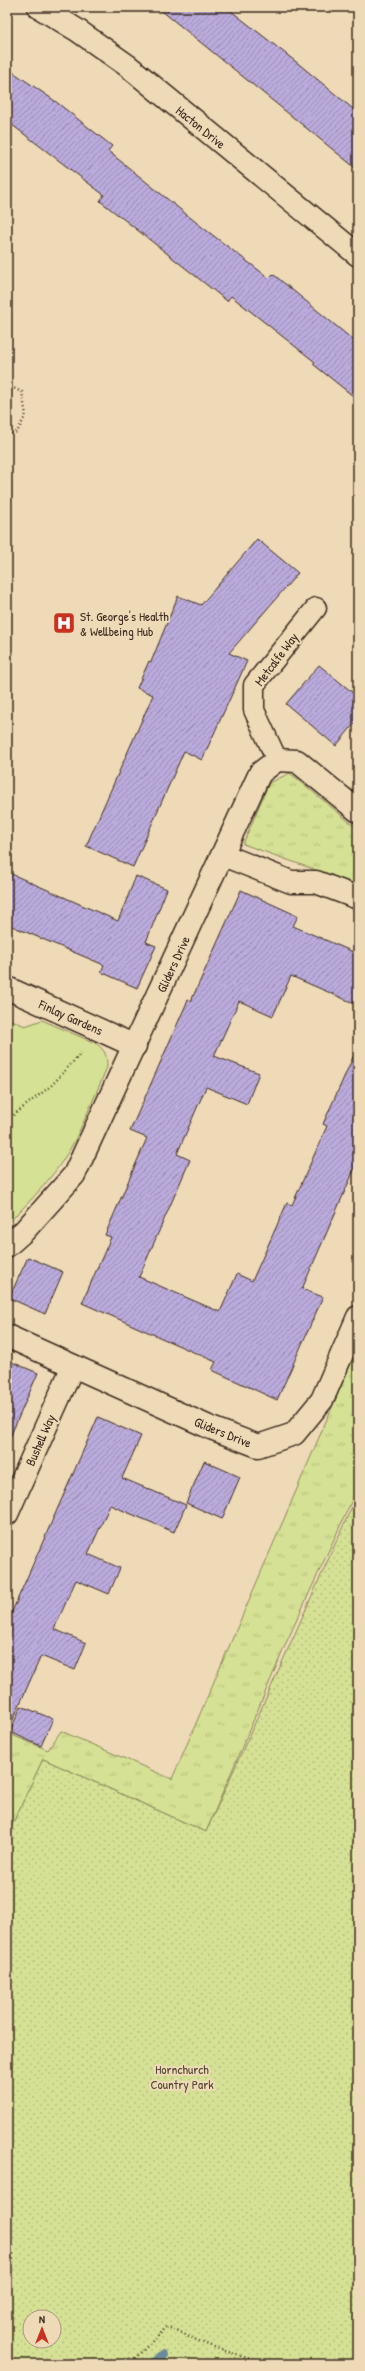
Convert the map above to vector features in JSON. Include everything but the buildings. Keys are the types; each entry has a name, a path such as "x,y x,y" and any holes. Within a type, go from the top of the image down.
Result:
{"street":[{"name":"Hacton Drive","path":"39,7 77,30 128,66 358,255"},
{"path":"277,760 297,761 358,811"},
{"name":"Gliders Drive","path":"7,1246 24,1231 74,1175 260,773 277,760"},
{"path":"223,855 291,882 316,882 358,898"},
{"name":"Finlay Gardens","path":"7,988 135,1046"},
{"name":"Gliders Drive","path":"7,1336 204,1425 258,1446 294,1434 322,1400 358,1317"},
{"name":"Bushell Way","path":"7,1514 73,1366"}],"lane":[{"name":"Metcalfe Way","path":"277,760 254,710 254,685 316,608"}],"path":[{"path":"7,386 22,392 26,415 17,432 7,435"},
{"path":"7,1120 52,1085 100,1030"},
{"path":"129,2364 167,2327 179,2330 193,2339 227,2353 269,2364"}],"green space":[{"path":"290,773 358,829 358,885 243,844 269,783"},
{"path":"7,1018 25,1026 42,1020 97,1044 105,1054 107,1067 70,1150 45,1184 7,1224"},
{"path":"358,1347 358,1487 287,1641 206,1832 43,1759 7,1836 7,1733 48,1750 61,1731 172,1779"},
{"name":"Hornchurch Country Park","path":"358,1493 358,2364 7,2364 7,1836 43,1759 206,1832"}],"waterway":[{"path":"153,2364 162,2355"}],"place":[{"name":"St. George's Health & Wellbeing Hub","path":"64,623"}]}
